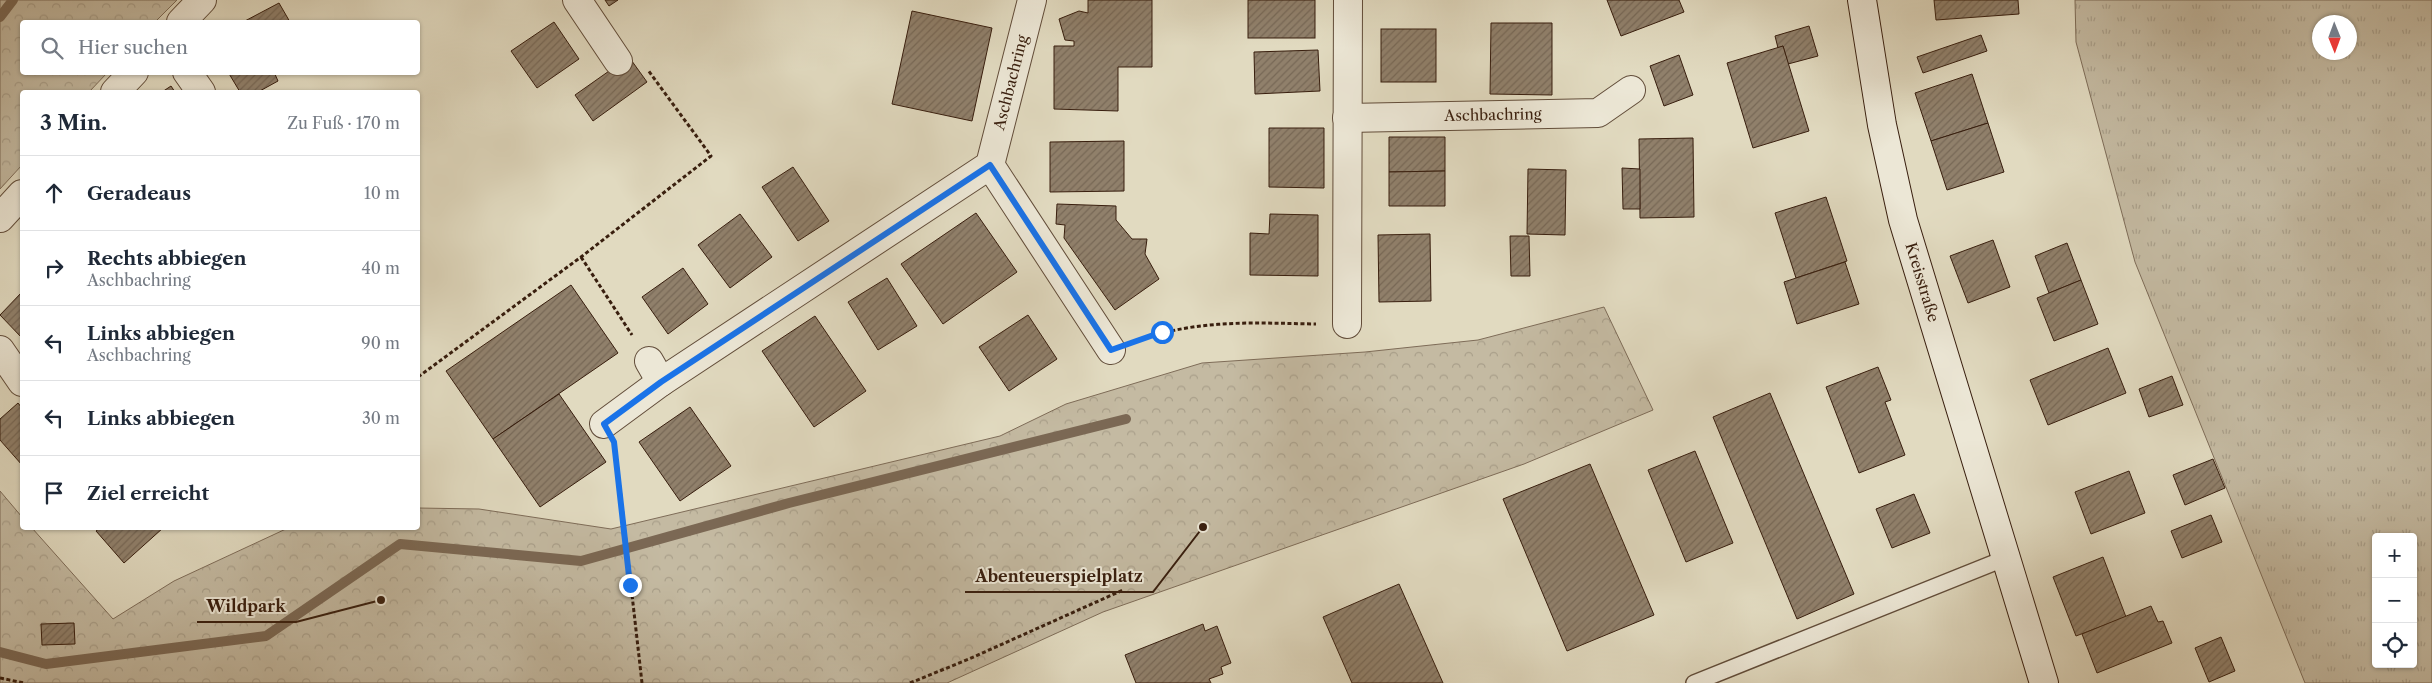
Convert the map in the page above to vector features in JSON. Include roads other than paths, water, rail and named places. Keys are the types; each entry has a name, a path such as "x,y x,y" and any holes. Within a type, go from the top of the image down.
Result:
{"street":[{"path":"183,20 202,0"},
{"path":"577,0 618,61"},
{"name":"Aschbachring","path":"990,165 1032,0"},
{"path":"1347,324 1348,0"},
{"name":"Kreisstraße","path":"1862,0 1882,125 1903,220 2044,683"},
{"path":"117,90 131,75"},
{"path":"190,75 200,90"},
{"name":"Aschbachring","path":"1347,118 1598,113 1631,90"},
{"path":"604,424 655,371 990,165 1111,350"},
{"path":"0,218 20,196"},
{"path":"0,350 20,379"}],"lane":[{"path":"1694,683 2006,558"}],"waterway":[{"path":"0,17 13,0"},
{"path":"0,652 46,664 266,636 400,544 581,561 789,503 1126,419"}],"place":[{"name":"Abenteuerspielplatz","path":"1203,527"},
{"name":"Wildpark","path":"381,600"}]}
